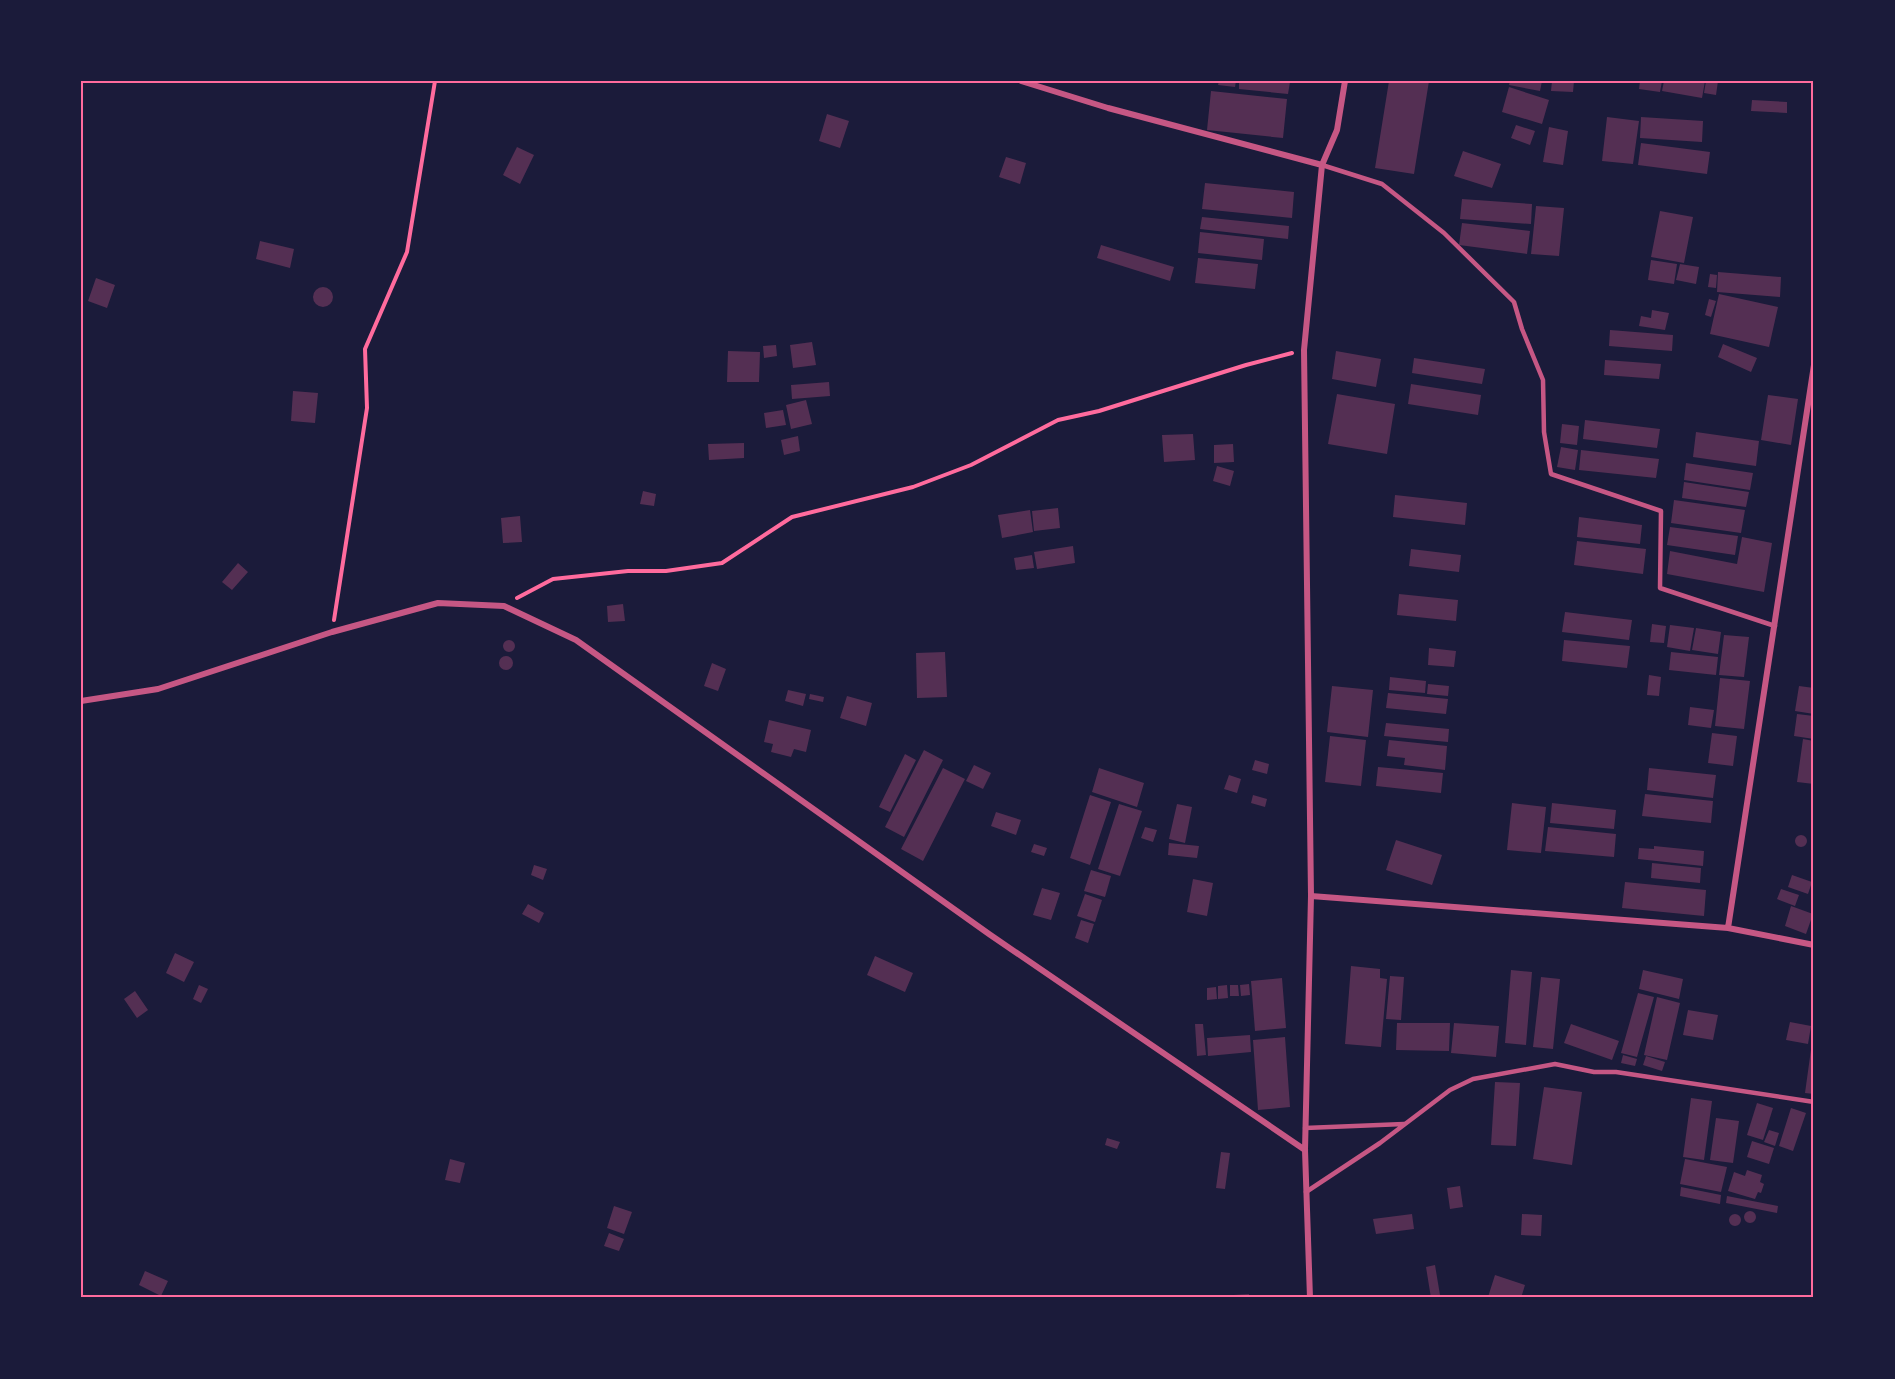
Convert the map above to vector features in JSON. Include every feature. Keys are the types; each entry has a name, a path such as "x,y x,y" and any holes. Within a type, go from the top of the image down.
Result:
{"street":[{"path":"1021,81 1108,108 1322,165"},
{"path":"1310,1298 1305,1150 1311,896 1304,350 1322,165 1337,130 1345,81"},
{"path":"1728,928 1814,365"},
{"path":"81,701 158,688 332,632 438,603 504,606 576,640 989,934 1305,1150"},
{"path":"1311,896 1728,928 1814,945"}],"lane":[{"path":"1322,165 1382,183 1444,233 1514,302 1542,380 1544,432 1551,474 1661,511 1660,588 1775,626"},
{"path":"1306,1192 1380,1143 1450,1090 1473,1079 1555,1064 1594,1072 1616,1072 1814,1102"},
{"path":"1305,1128 1404,1124"}],"path":[{"path":"332,632 367,408 365,350 407,252 435,81"},
{"path":"504,606 553,579 628,571 666,571 722,563 792,517 913,487 971,465 1058,420 1099,411 1246,365 1304,350"}],"building":[{"path":"1219,81 1236,81 1235,87 1218,85"},
{"path":"1239,81 1290,82 1288,94 1239,89"},
{"path":"1389,81 1429,81 1414,174 1375,168"},
{"path":"1510,81 1542,81 1540,91 1509,85"},
{"path":"1552,81 1574,81 1573,92 1551,91"},
{"path":"1640,81 1662,81 1660,92 1639,89"},
{"path":"1664,81 1705,81 1702,98 1662,91"},
{"path":"1706,81 1718,81 1716,95 1704,93"},
{"path":"1509,87 1549,100 1542,124 1502,112"},
{"path":"1211,91 1287,99 1283,138 1207,130"},
{"path":"1752,100 1787,102 1787,113 1751,111"},
{"path":"827,114 849,121 840,148 819,141"},
{"path":"1607,117 1639,121 1633,164 1602,161"},
{"path":"1641,117 1703,121 1702,142 1640,138"},
{"path":"1516,125 1535,131 1530,145 1511,138"},
{"path":"1549,127 1568,131 1563,165 1543,162"},
{"path":"1641,143 1710,152 1707,174 1638,165"},
{"path":"517,147 534,155 520,184 503,175"},
{"path":"1463,151 1501,164 1492,188 1454,176"},
{"path":"1006,157 1026,163 1020,184 999,177"},
{"path":"1205,183 1294,192 1292,218 1202,209"},
{"path":"1462,199 1532,204 1531,224 1460,219"},
{"path":"1536,206 1564,208 1559,256 1531,254"},
{"path":"1660,211 1693,217 1684,263 1651,257"},
{"path":"1202,217 1289,226 1288,239 1200,229"},
{"path":"1462,223 1530,231 1527,254 1459,245"},
{"path":"1200,232 1264,239 1262,260 1198,253"},
{"path":"260,241 294,249 290,268 256,259"},
{"path":"1101,245 1174,267 1170,281 1097,258"},
{"path":"1198,258 1258,264 1255,289 1195,283"},
{"path":"1651,260 1677,264 1674,284 1648,280"},
{"path":"1680,264 1699,267 1696,284 1676,280"},
{"path":"1718,272 1781,277 1780,297 1717,292"},
{"path":"1710,274 1717,275 1716,288 1708,287"},
{"path":"96,278 115,285 107,308 88,301"},
{"path":"319,287 327,287 333,293 333,301 327,307 319,307 313,301 313,293"},
{"path":"1719,294 1778,307 1769,347 1710,334"},
{"path":"1709,299 1716,301 1711,317 1705,315"},
{"path":"1652,310 1669,313 1665,330 1639,326 1641,316 1651,318"},
{"path":"1610,330 1673,335 1672,351 1609,346"},
{"path":"812,342 816,365 793,368 790,345"},
{"path":"1723,344 1757,358 1751,372 1718,357"},
{"path":"776,345 777,356 764,358 763,346"},
{"path":"728,351 760,352 759,382 727,382"},
{"path":"1336,351 1381,359 1376,387 1332,379"},
{"path":"1414,358 1485,369 1482,384 1412,373"},
{"path":"1605,360 1661,364 1659,379 1604,375"},
{"path":"829,382 830,396 792,399 791,385"},
{"path":"1411,384 1481,395 1478,415 1408,404"},
{"path":"293,391 318,393 315,423 291,421"},
{"path":"1337,394 1395,404 1387,454 1328,444"},
{"path":"1768,395 1798,399 1791,445 1761,440"},
{"path":"806,400 812,424 791,429 786,405"},
{"path":"783,410 786,425 766,428 764,413"},
{"path":"1585,420 1660,429 1657,448 1583,439"},
{"path":"1562,424 1579,426 1577,445 1560,443"},
{"path":"1696,432 1759,441 1756,466 1693,457"},
{"path":"1193,434 1195,460 1164,462 1162,435"},
{"path":"798,436 800,451 784,455 781,440"},
{"path":"744,443 744,458 709,460 708,444"},
{"path":"1233,444 1234,462 1214,463 1214,445"},
{"path":"1561,447 1578,450 1575,470 1557,467"},
{"path":"1581,450 1659,459 1656,478 1579,470"},
{"path":"1686,463 1753,473 1750,490 1684,480"},
{"path":"1217,466 1234,471 1230,486 1213,481"},
{"path":"1684,482 1749,492 1746,507 1682,498"},
{"path":"643,491 656,494 654,506 640,504"},
{"path":"1395,495 1467,503 1465,525 1393,517"},
{"path":"1674,500 1745,510 1741,533 1671,523"},
{"path":"1058,508 1060,528 1034,531 1032,511"},
{"path":"1030,510 1033,532 1002,538 998,515"},
{"path":"520,516 522,542 503,543 501,518"},
{"path":"1579,517 1642,525 1640,544 1577,537"},
{"path":"1670,527 1738,536 1735,555 1667,545"},
{"path":"1742,537 1772,543 1764,592 1667,574 1670,551 1737,564"},
{"path":"1577,541 1646,549 1643,574 1574,565"},
{"path":"1073,546 1075,563 1037,569 1034,552"},
{"path":"1411,549 1461,555 1459,572 1409,566"},
{"path":"1032,555 1034,568 1016,570 1014,558"},
{"path":"238,563 248,572 232,590 222,582"},
{"path":"1399,594 1458,600 1456,621 1397,615"},
{"path":"623,604 625,621 608,622 607,606"},
{"path":"1565,612 1632,620 1629,640 1562,632"},
{"path":"1652,624 1666,626 1664,643 1650,642"},
{"path":"1670,625 1694,628 1690,651 1667,647"},
{"path":"1696,628 1721,632 1718,654 1692,650"},
{"path":"1724,635 1749,637 1744,677 1719,675"},
{"path":"509,640 515,646 509,652 503,646"},
{"path":"1564,640 1630,646 1627,668 1562,661"},
{"path":"1429,648 1456,651 1454,667 1428,665"},
{"path":"945,652 947,697 917,698 916,653"},
{"path":"1671,652 1718,657 1716,675 1669,670"},
{"path":"503,656 509,656 513,663 509,670 503,670 499,666 499,660"},
{"path":"712,663 726,669 718,691 704,686"},
{"path":"1649,675 1661,677 1659,696 1647,695"},
{"path":"1390,677 1426,681 1425,693 1389,690"},
{"path":"1720,678 1750,681 1744,729 1715,726"},
{"path":"1428,684 1449,686 1448,696 1427,694"},
{"path":"1332,686 1373,690 1368,737 1327,732"},
{"path":"1799,686 1814,688 1814,714 1795,711"},
{"path":"788,690 806,694 803,706 785,701"},
{"path":"1388,693 1448,699 1446,714 1386,708"},
{"path":"810,694 824,697 823,702 809,699"},
{"path":"847,696 872,703 866,726 840,718"},
{"path":"1690,707 1714,710 1711,728 1688,725"},
{"path":"1797,714 1814,716 1814,739 1794,736"},
{"path":"769,720 811,730 806,752 794,749 791,757 771,752 773,744 764,742"},
{"path":"1386,723 1449,729 1448,742 1384,736"},
{"path":"1712,733 1737,736 1733,766 1708,763"},
{"path":"1330,736 1366,740 1361,786 1325,782"},
{"path":"1803,739 1814,741 1814,784 1797,782"},
{"path":"1389,740 1447,746 1445,770 1404,765 1405,758 1387,756"},
{"path":"924,750 943,760 904,837 885,827"},
{"path":"905,754 916,760 890,812 879,807"},
{"path":"1255,760 1269,764 1267,774 1252,770"},
{"path":"974,765 991,773 983,789 966,781"},
{"path":"1378,767 1443,773 1441,793 1376,786"},
{"path":"943,768 965,779 923,861 901,849"},
{"path":"1099,768 1144,783 1137,807 1092,792"},
{"path":"1649,768 1716,775 1713,798 1647,790"},
{"path":"1229,775 1241,779 1237,793 1224,789"},
{"path":"1645,794 1713,801 1711,823 1642,816"},
{"path":"1090,795 1111,802 1090,865 1070,858"},
{"path":"1253,795 1267,799 1265,807 1251,803"},
{"path":"1512,803 1546,807 1541,853 1507,850"},
{"path":"1552,803 1616,810 1614,829 1550,823"},
{"path":"1119,804 1142,811 1120,876 1098,869"},
{"path":"1177,804 1192,807 1185,843 1169,839"},
{"path":"996,812 1021,820 1016,835 991,826"},
{"path":"1145,827 1157,830 1153,842 1141,838"},
{"path":"1548,827 1616,834 1614,857 1545,851"},
{"path":"1801,835 1807,841 1801,847 1795,841"},
{"path":"1396,840 1442,855 1432,885 1386,870"},
{"path":"1169,843 1199,846 1197,858 1168,855"},
{"path":"1034,844 1047,848 1044,856 1031,852"},
{"path":"1654,846 1704,851 1703,866 1638,859 1639,848 1654,849"},
{"path":"1652,863 1701,868 1700,883 1651,878"},
{"path":"534,865 547,869 543,880 531,875"},
{"path":"1091,870 1111,876 1105,897 1084,891"},
{"path":"1792,875 1812,882 1808,894 1788,887"},
{"path":"1193,879 1213,883 1207,916 1187,912"},
{"path":"1625,882 1706,890 1704,916 1622,908"},
{"path":"1042,888 1060,893 1051,920 1033,915"},
{"path":"1781,889 1799,895 1795,906 1777,899"},
{"path":"1085,894 1102,900 1095,922 1077,916"},
{"path":"528,904 544,913 539,923 522,914"},
{"path":"1791,906 1813,914 1806,934 1785,926"},
{"path":"1081,920 1094,924 1088,943 1075,938"},
{"path":"175,953 194,962 184,982 166,973"},
{"path":"875,956 913,973 905,992 867,975"},
{"path":"1351,966 1380,969 1380,978 1387,979 1381,1047 1345,1044"},
{"path":"1511,970 1532,972 1526,1045 1505,1043"},
{"path":"1643,970 1683,979 1679,999 1639,989"},
{"path":"1390,976 1404,977 1401,1020 1386,1019"},
{"path":"1541,977 1560,979 1553,1049 1533,1047"},
{"path":"1282,978 1286,1028 1255,1031 1251,981"},
{"path":"1249,984 1250,995 1241,996 1240,985"},
{"path":"199,985 208,989 201,1003 193,999"},
{"path":"1227,985 1228,998 1218,999 1218,986"},
{"path":"1230,985 1238,985 1239,996 1230,996"},
{"path":"1216,987 1217,999 1207,1000 1207,988"},
{"path":"135,991 148,1010 137,1018 124,999"},
{"path":"1638,993 1654,997 1637,1057 1621,1053"},
{"path":"1657,997 1680,1003 1667,1060 1644,1055"},
{"path":"1688,1010 1718,1015 1713,1040 1683,1035"},
{"path":"1790,1022 1811,1026 1808,1044 1786,1040"},
{"path":"1397,1023 1450,1023 1449,1051 1396,1050"},
{"path":"1454,1023 1499,1026 1496,1057 1451,1053"},
{"path":"1195,1024 1203,1024 1206,1055 1197,1056"},
{"path":"1571,1024 1619,1041 1612,1060 1564,1043"},
{"path":"1250,1035 1251,1052 1208,1056 1207,1038"},
{"path":"1814,1035 1814,1094 1805,1093"},
{"path":"1285,1037 1290,1107 1258,1110 1253,1040"},
{"path":"1623,1055 1637,1059 1635,1066 1621,1063"},
{"path":"1646,1056 1665,1062 1662,1071 1643,1065"},
{"path":"1495,1082 1520,1083 1516,1146 1491,1145"},
{"path":"1544,1087 1582,1092 1572,1165 1533,1159"},
{"path":"1691,1098 1712,1101 1704,1160 1683,1157"},
{"path":"1757,1103 1773,1108 1763,1140 1747,1135"},
{"path":"1791,1108 1806,1113 1793,1151 1779,1146"},
{"path":"1716,1118 1739,1121 1733,1163 1710,1160"},
{"path":"1769,1130 1779,1133 1775,1146 1764,1142"},
{"path":"1107,1138 1120,1142 1117,1149 1105,1145"},
{"path":"1752,1141 1774,1148 1769,1164 1747,1157"},
{"path":"1221,1152 1230,1153 1225,1189 1216,1188"},
{"path":"450,1159 465,1163 460,1183 445,1180"},
{"path":"1685,1159 1727,1167 1721,1192 1680,1184"},
{"path":"1747,1170 1762,1175 1760,1182 1764,1184 1761,1193 1758,1192 1755,1199 1728,1191 1734,1172 1745,1176"},
{"path":"1460,1186 1463,1207 1450,1209 1447,1188"},
{"path":"1681,1187 1721,1195 1720,1204 1680,1196"},
{"path":"1727,1196 1778,1206 1777,1213 1726,1203"},
{"path":"614,1206 632,1212 624,1234 607,1228"},
{"path":"1752,1211 1756,1217 1752,1223 1748,1223 1744,1215"},
{"path":"1412,1214 1414,1229 1376,1234 1373,1219"},
{"path":"1522,1214 1542,1215 1541,1236 1521,1235"},
{"path":"1735,1214 1741,1220 1735,1226 1729,1220"},
{"path":"609,1233 624,1239 619,1251 604,1246"},
{"path":"1435,1265 1440,1298 1431,1298 1426,1267"},
{"path":"145,1271 168,1281 161,1296 139,1285"},
{"path":"1495,1275 1525,1285 1521,1298 1488,1297"},
{"path":"1249,1294 1249,1298 1218,1298 1218,1296"}]}
